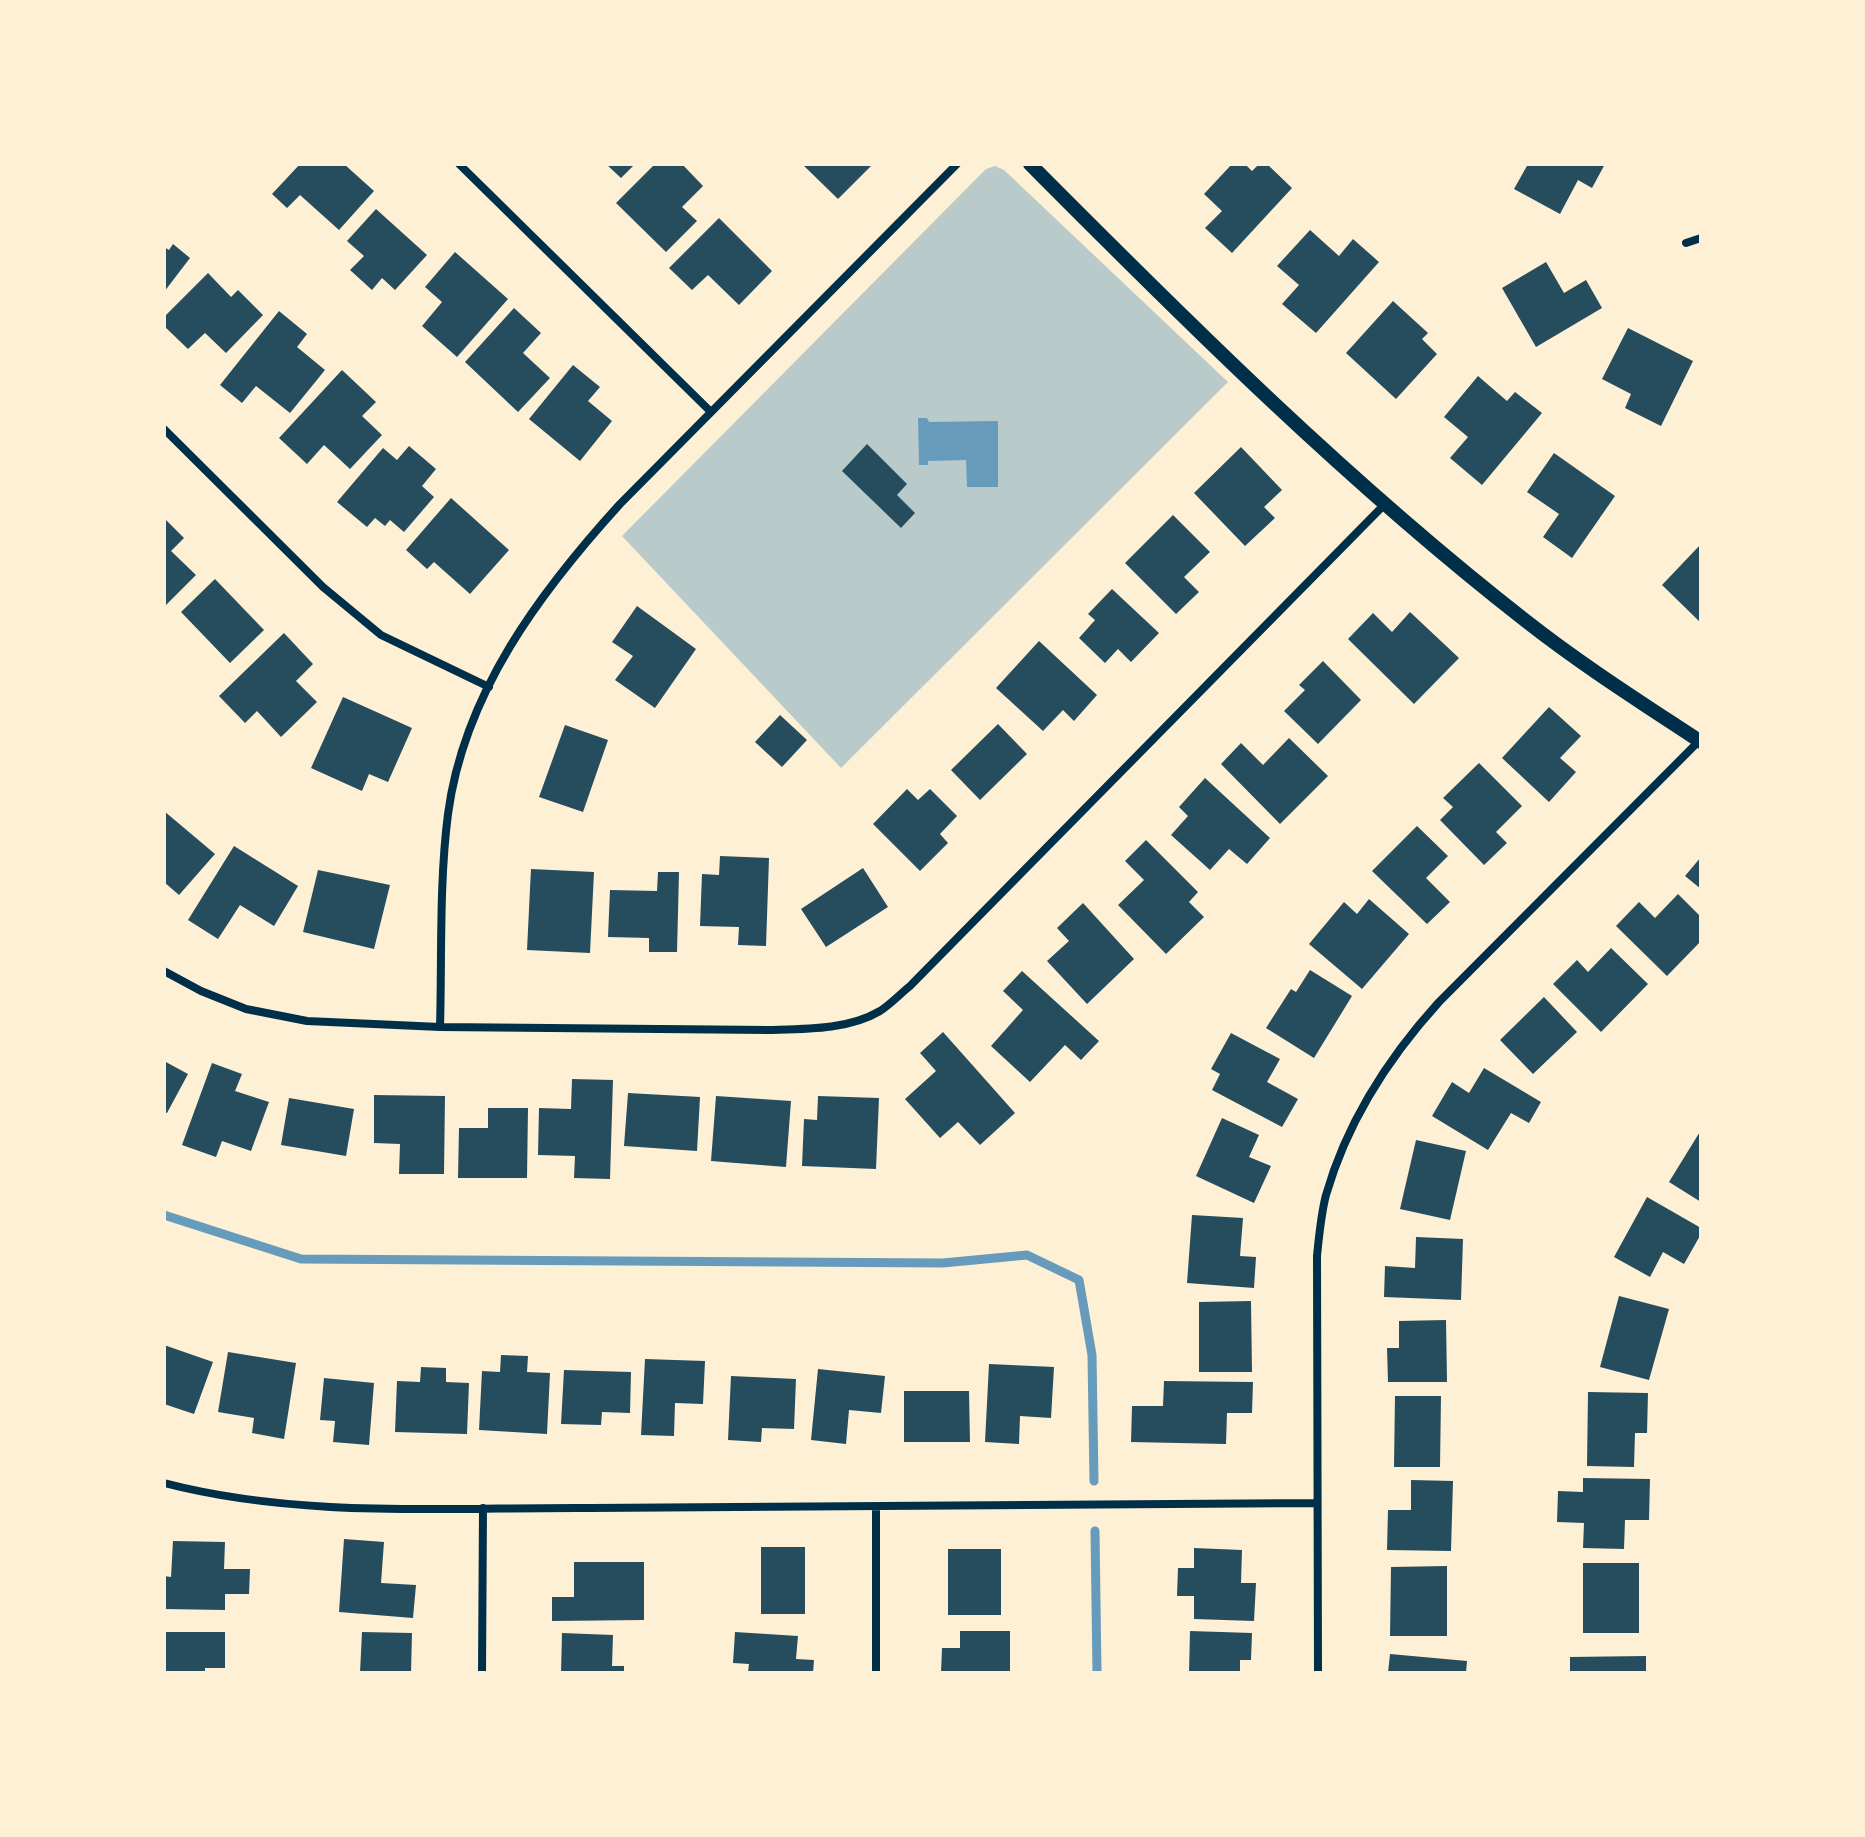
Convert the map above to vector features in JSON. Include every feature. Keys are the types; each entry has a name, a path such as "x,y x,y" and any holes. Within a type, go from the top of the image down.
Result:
{"street":[{"path":"459,164 711,412"},
{"path":"440,1027 448,812 465,743 489,687 518,632 572,556 620,504 957,164"},
{"path":"1030,164 1238,367 1385,504 1526,621 1600,675 1700,741 1409,1035 1367,1099 1326,1194 1317,1256 1318,1673"},
{"path":"1686,243 1701,238"},
{"path":"164,429 323,587 381,635 489,687"},
{"path":"164,971 201,991 246,1009 307,1021 440,1027 820,1028 848,1023 880,1011 910,986 1385,504"},
{"path":"164,1483 236,1499 314,1506 876,1509 1317,1503"},
{"path":"482,1673 483,1508"},
{"path":"876,1509 876,1673"}],"shaded area":[{"path":"995,166 1004,170 1228,382 841,768 622,536 986,169"}],"water":[{"path":"918,418 927,418 929,422 998,421 998,487 967,487 966,460 928,461 928,465 919,465"}],"building":[{"path":"300,164 344,164 374,191 339,230 300,195 287,208 272,194"},
{"path":"606,164 635,164 621,178"},
{"path":"655,164 682,164 703,186 682,207 697,221 666,252 616,203"},
{"path":"802,164 873,164 838,199"},
{"path":"1232,164 1245,164 1252,171 1259,164 1267,164 1292,188 1232,253 1205,228 1222,211 1204,194"},
{"path":"1528,164 1605,164 1592,188 1578,180 1560,214 1514,189"},
{"path":"376,209 427,255 395,290 382,278 372,290 350,270 364,256 347,241"},
{"path":"719,218 772,271 739,305 708,275 692,290 669,268"},
{"path":"1310,230 1339,256 1353,239 1379,262 1316,333 1282,304 1299,285 1277,266"},
{"path":"173,244 190,258 164,292 164,247 169,250"},
{"path":"455,252 508,299 457,357 422,326 442,302 425,287"},
{"path":"1546,262 1564,293 1586,280 1602,308 1536,347 1502,288"},
{"path":"208,273 231,297 238,290 263,315 226,353 205,333 188,349 164,326 164,317"},
{"path":"1393,301 1428,333 1422,339 1437,354 1396,399 1346,353"},
{"path":"514,308 541,333 523,353 550,378 518,412 465,362"},
{"path":"279,311 307,334 297,347 325,370 290,413 256,386 242,403 220,385"},
{"path":"1628,328 1693,361 1661,426 1625,408 1631,394 1602,379"},
{"path":"573,365 600,387 588,401 612,421 580,461 529,419"},
{"path":"342,370 376,402 362,416 382,435 350,469 324,445 307,464 279,438"},
{"path":"1478,376 1507,401 1515,392 1542,413 1482,485 1450,458 1468,437 1444,417"},
{"path":"867,444 907,484 897,495 915,513 901,528 842,471"},
{"path":"409,446 436,469 422,486 434,497 404,532 390,520 385,526 375,518 367,527 337,502 383,448 397,460"},
{"path":"1241,447 1282,490 1264,507 1275,518 1245,546 1194,493"},
{"path":"1554,453 1615,496 1572,558 1543,537 1559,514 1527,492"},
{"path":"451,498 509,550 470,594 434,562 427,569 406,550"},
{"path":"1173,515 1210,552 1184,577 1199,592 1176,614 1125,563"},
{"path":"164,518 184,538 171,551 196,575 164,607"},
{"path":"1701,544 1701,623 1662,585"},
{"path":"215,579 264,630 230,663 181,612"},
{"path":"1112,589 1159,633 1131,662 1118,649 1105,663 1079,638 1095,620 1088,614"},
{"path":"637,606 696,649 655,708 615,680 633,656 612,642"},
{"path":"1410,612 1459,658 1414,704 1348,639 1373,613 1392,632"},
{"path":"284,633 313,664 296,681 317,702 281,737 257,711 245,723 219,696"},
{"path":"1039,641 1097,695 1074,721 1063,710 1043,731 996,688"},
{"path":"1323,661 1361,700 1318,744 1284,711 1305,690 1299,685"},
{"path":"343,697 412,728 388,782 369,774 362,791 311,768"},
{"path":"1549,707 1581,736 1560,758 1576,772 1549,802 1502,758"},
{"path":"780,715 807,740 782,767 755,742"},
{"path":"998,724 1027,754 980,800 951,770"},
{"path":"565,725 608,740 583,812 539,797"},
{"path":"1289,738 1328,776 1280,824 1221,764 1241,743 1263,765"},
{"path":"1479,763 1522,806 1496,832 1507,843 1484,865 1440,820 1453,807 1443,798"},
{"path":"1205,778 1270,838 1247,864 1229,849 1210,870 1171,835 1188,816 1179,807"},
{"path":"907,789 918,800 930,789 957,816 940,834 948,843 920,871 873,824"},
{"path":"164,811 215,854 179,895 164,882"},
{"path":"1417,826 1448,856 1426,878 1450,902 1427,924 1372,871"},
{"path":"1146,840 1198,892 1189,902 1204,917 1166,954 1118,905 1144,880 1125,861"},
{"path":"234,846 298,886 274,926 240,905 218,939 188,920"},
{"path":"720,856 769,858 766,946 738,945 739,927 700,926 702,874 719,875"},
{"path":"1701,857 1701,889 1685,876"},
{"path":"863,868 888,907 826,947 801,909"},
{"path":"531,869 594,872 590,953 527,950"},
{"path":"318,870 390,885 374,949 303,932"},
{"path":"658,872 679,872 677,952 649,952 649,938 608,937 610,890 657,891"},
{"path":"1678,894 1701,917 1701,941 1667,976 1616,926 1639,902 1655,918"},
{"path":"1369,899 1409,934 1362,989 1309,944 1344,902 1357,914"},
{"path":"1083,903 1134,959 1087,1004 1047,961 1069,941 1057,928"},
{"path":"1611,948 1648,984 1601,1032 1553,984 1577,960 1588,972"},
{"path":"1310,970 1352,996 1314,1058 1266,1028 1291,989 1296,992"},
{"path":"1022,971 1099,1041 1081,1060 1065,1045 1030,1082 991,1046 1023,1010 1003,991"},
{"path":"1544,997 1577,1032 1533,1074 1500,1040"},
{"path":"943,1032 1015,1113 980,1145 958,1122 940,1138 905,1099 936,1071 920,1053"},
{"path":"1231,1033 1280,1059 1267,1082 1298,1099 1282,1127 1212,1090 1220,1074 1211,1069"},
{"path":"164,1061 188,1074 167,1113 164,1112"},
{"path":"212,1063 242,1074 235,1091 269,1102 251,1151 222,1141 216,1157 182,1145"},
{"path":"1484,1068 1541,1102 1529,1123 1511,1113 1488,1150 1432,1116 1452,1082 1469,1093"},
{"path":"572,1079 613,1080 610,1179 574,1178 575,1156 538,1155 539,1108 571,1109"},
{"path":"628,1093 700,1097 697,1151 624,1146"},
{"path":"374,1095 445,1096 444,1174 399,1174 400,1144 374,1143"},
{"path":"716,1096 791,1101 786,1167 711,1161"},
{"path":"818,1096 879,1098 876,1169 802,1166 804,1119 817,1120"},
{"path":"289,1098 354,1109 346,1156 281,1145"},
{"path":"488,1108 528,1108 527,1178 458,1178 459,1128 488,1128"},
{"path":"1222,1118 1259,1135 1249,1157 1271,1166 1254,1203 1196,1176"},
{"path":"1701,1130 1701,1202 1669,1182"},
{"path":"1416,1140 1466,1151 1450,1220 1400,1209"},
{"path":"1647,1197 1701,1228 1701,1234 1684,1264 1663,1252 1650,1277 1614,1257"},
{"path":"1192,1215 1243,1218 1240,1256 1256,1257 1254,1288 1187,1283"},
{"path":"1416,1237 1463,1239 1461,1300 1384,1297 1385,1266 1415,1268"},
{"path":"1619,1296 1669,1309 1649,1380 1600,1367"},
{"path":"1251,1301 1252,1372 1199,1372 1199,1302"},
{"path":"1446,1320 1447,1382 1388,1382 1387,1348 1399,1348 1399,1321"},
{"path":"164,1345 213,1362 194,1414 164,1404"},
{"path":"228,1352 296,1363 284,1439 252,1433 254,1418 218,1412"},
{"path":"501,1355 528,1356 527,1372 550,1373 547,1434 479,1430 482,1371 500,1372"},
{"path":"645,1359 705,1361 703,1404 675,1403 674,1436 641,1435"},
{"path":"989,1364 1054,1367 1051,1418 1020,1416 1019,1444 985,1442"},
{"path":"421,1367 446,1368 446,1382 469,1383 467,1434 395,1432 397,1381 420,1382"},
{"path":"818,1369 885,1376 881,1413 849,1410 846,1444 811,1440"},
{"path":"564,1370 631,1372 630,1413 602,1412 601,1425 561,1424"},
{"path":"731,1376 796,1379 794,1429 762,1428 761,1442 728,1440"},
{"path":"324,1378 374,1383 369,1445 333,1442 335,1421 320,1420"},
{"path":"1164,1381 1253,1382 1252,1413 1227,1413 1226,1444 1131,1442 1132,1406 1163,1406"},
{"path":"904,1391 969,1391 970,1442 904,1442"},
{"path":"1588,1392 1648,1393 1647,1433 1635,1433 1634,1467 1587,1466"},
{"path":"1395,1396 1441,1396 1440,1467 1394,1467"},
{"path":"1583,1478 1650,1479 1649,1520 1625,1520 1624,1549 1583,1548 1584,1523 1557,1522 1558,1491 1583,1492"},
{"path":"1411,1480 1453,1481 1451,1551 1387,1550 1388,1510 1411,1510"},
{"path":"344,1539 384,1542 381,1583 416,1585 413,1618 339,1612"},
{"path":"173,1541 225,1542 224,1569 250,1569 249,1594 225,1594 225,1610 164,1609 164,1576 171,1577"},
{"path":"761,1547 805,1547 805,1614 761,1614"},
{"path":"1194,1548 1242,1550 1241,1583 1256,1583 1254,1621 1194,1619 1194,1596 1177,1596 1178,1568 1194,1568"},
{"path":"948,1549 1001,1549 1001,1615 948,1615"},
{"path":"574,1562 644,1562 644,1620 552,1621 552,1597 574,1597"},
{"path":"1583,1563 1639,1563 1639,1633 1583,1633"},
{"path":"1447,1566 1447,1636 1390,1636 1391,1567"},
{"path":"960,1631 1010,1631 1010,1673 941,1673 942,1648 960,1648"},
{"path":"1190,1631 1252,1633 1251,1660 1240,1660 1240,1673 1189,1673"},
{"path":"164,1632 225,1632 225,1668 205,1668 205,1673 166,1673"},
{"path":"362,1632 412,1633 411,1673 360,1673"},
{"path":"735,1632 798,1636 796,1659 814,1660 813,1673 748,1673 749,1664 733,1663"},
{"path":"562,1633 613,1635 612,1666 624,1666 624,1673 561,1673"},
{"path":"1390,1654 1467,1661 1466,1673 1388,1673"},
{"path":"1646,1656 1646,1673 1570,1673 1570,1657"}],"waterway":[{"path":"164,1215 301,1259 943,1263 1027,1255 1079,1280 1092,1355 1094,1481"},
{"path":"1095,1531 1097,1673"}]}
